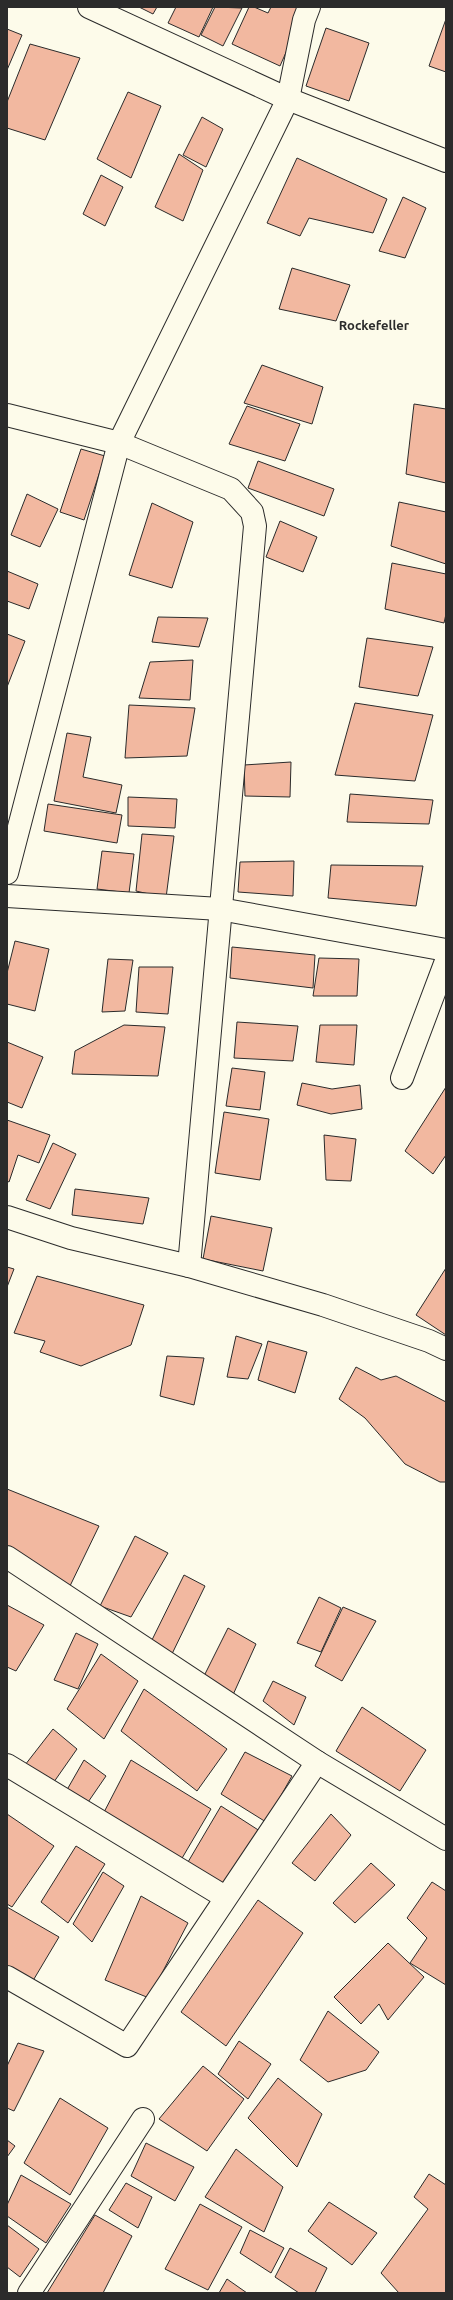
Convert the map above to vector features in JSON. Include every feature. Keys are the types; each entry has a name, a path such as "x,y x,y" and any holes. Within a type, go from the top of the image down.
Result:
{"street":[{"path":"89,7 288,99 446,161"},
{"path":"7,873 119,443 288,99 304,20 309,7"},
{"path":"7,415 119,443 231,489 252,512 255,526 189,1266"},
{"path":"7,896 220,909 446,950"},
{"path":"402,1078 446,961"},
{"path":"7,1217 71,1238 189,1266 323,1305 429,1341 446,1349"},
{"path":"7,1557 318,1762 446,1839"},
{"path":"7,1977 127,2046 225,1897 318,1762"},
{"path":"7,1765 225,1897"},
{"path":"29,2293 143,2119"}],"building":[{"path":"139,7 157,7 153,14"},
{"path":"176,7 213,7 199,37 168,23"},
{"path":"215,7 242,8 223,46 201,35"},
{"path":"249,7 254,7 268,13 271,7 306,7 280,66 232,44"},
{"path":"446,19 446,72 429,66"},
{"path":"326,28 369,43 349,101 306,86"},
{"path":"7,29 22,35 7,70"},
{"path":"30,44 80,58 45,140 7,128 7,102"},
{"path":"128,92 161,106 131,178 97,159"},
{"path":"202,117 223,129 206,167 183,155"},
{"path":"179,154 203,170 183,221 155,207"},
{"path":"297,158 387,199 373,233 309,218 300,236 267,223"},
{"path":"101,175 123,187 105,226 83,214"},
{"path":"403,197 426,208 405,258 379,251"},
{"path":"292,268 350,285 336,321 279,309"},
{"path":"262,365 323,387 312,424 244,403"},
{"path":"414,404 446,409 446,483 406,474"},
{"path":"247,406 300,424 285,461 229,444"},
{"path":"81,449 105,456 84,520 60,512"},
{"path":"258,461 334,489 324,516 248,488"},
{"path":"27,494 58,509 40,547 11,535"},
{"path":"399,502 446,512 446,564 391,546"},
{"path":"152,503 193,522 172,588 129,575"},
{"path":"280,521 317,537 303,572 266,557"},
{"path":"392,563 446,574 446,614 444,623 385,609"},
{"path":"7,571 38,584 29,609 7,601"},
{"path":"158,617 208,618 199,647 152,642"},
{"path":"7,634 25,641 7,687"},
{"path":"367,638 433,647 418,696 359,687"},
{"path":"193,660 190,700 139,698 150,662"},
{"path":"355,703 433,715 415,781 335,775"},
{"path":"129,705 195,708 187,756 125,758"},
{"path":"67,733 91,737 83,777 122,785 116,813 54,801"},
{"path":"291,762 290,797 245,796 244,765"},
{"path":"350,794 433,800 429,824 347,822"},
{"path":"128,797 177,799 175,828 128,826"},
{"path":"48,804 122,815 117,843 44,831"},
{"path":"142,834 174,836 166,898 136,891"},
{"path":"102,851 134,854 129,893 97,889"},
{"path":"294,861 293,896 238,892 240,862"},
{"path":"331,865 423,866 416,906 328,898"},
{"path":"15,941 49,949 35,1011 7,1004 7,973"},
{"path":"232,947 315,955 313,988 230,978"},
{"path":"319,958 359,959 357,996 313,996"},
{"path":"108,959 133,960 125,1011 102,1012"},
{"path":"139,967 173,967 168,1014 136,1012"},
{"path":"237,1022 298,1026 293,1061 234,1058"},
{"path":"124,1025 165,1027 158,1076 72,1074 75,1051"},
{"path":"320,1025 357,1025 354,1065 316,1062"},
{"path":"7,1042 43,1057 22,1108 7,1102"},
{"path":"232,1068 265,1072 260,1110 226,1106"},
{"path":"302,1083 332,1089 360,1085 362,1109 331,1114 297,1105"},
{"path":"446,1087 446,1155 433,1174 405,1151"},
{"path":"224,1112 269,1119 260,1180 215,1173"},
{"path":"7,1120 50,1135 39,1163 18,1155 9,1182 7,1181"},
{"path":"324,1135 356,1139 351,1181 326,1180"},
{"path":"53,1143 76,1154 50,1209 26,1200"},
{"path":"75,1189 149,1198 143,1224 72,1215"},
{"path":"211,1216 272,1228 263,1271 203,1259"},
{"path":"7,1267 14,1269 7,1287"},
{"path":"446,1268 446,1335 416,1315"},
{"path":"37,1276 144,1305 131,1345 81,1366 40,1352 45,1341 14,1333"},
{"path":"236,1336 262,1344 248,1379 227,1377"},
{"path":"268,1341 307,1352 295,1393 258,1380"},
{"path":"167,1356 204,1358 194,1405 160,1396"},
{"path":"356,1367 381,1380 396,1376 446,1402 446,1482 440,1482 405,1464 365,1418 339,1399"},
{"path":"7,1489 99,1526 69,1588 7,1551"},
{"path":"135,1536 168,1553 131,1617 100,1606"},
{"path":"184,1575 205,1586 170,1658 149,1646"},
{"path":"319,1597 341,1608 321,1652 297,1643"},
{"path":"7,1605 44,1625 16,1671 7,1667"},
{"path":"343,1607 376,1621 342,1681 315,1666"},
{"path":"228,1628 256,1644 232,1697 201,1682"},
{"path":"76,1633 98,1644 78,1689 54,1680"},
{"path":"101,1654 138,1681 104,1739 67,1709"},
{"path":"273,1681 306,1697 294,1725 263,1701"},
{"path":"144,1689 227,1749 197,1791 121,1731"},
{"path":"362,1707 426,1750 400,1791 336,1751"},
{"path":"53,1729 77,1749 49,1789 25,1765"},
{"path":"245,1752 292,1776 266,1822 221,1794"},
{"path":"84,1760 106,1776 84,1808 64,1795"},
{"path":"131,1760 211,1809 178,1865 101,1818"},
{"path":"221,1806 266,1835 229,1887 188,1862"},
{"path":"7,1814 54,1846 12,1907 7,1904"},
{"path":"331,1814 351,1835 315,1881 292,1863"},
{"path":"76,1846 105,1864 68,1923 41,1902"},
{"path":"371,1863 395,1885 355,1923 333,1903"},
{"path":"103,1872 124,1886 92,1942 73,1924"},
{"path":"432,1882 446,1891 446,1985 410,1963 427,1938 407,1918"},
{"path":"141,1896 188,1923 149,1998 105,1980"},
{"path":"258,1900 303,1933 226,2046 181,2012"},
{"path":"7,1907 59,1937 31,1984 7,1970"},
{"path":"388,1943 424,1977 388,2020 379,2004 361,2024 334,1997"},
{"path":"328,2011 379,2052 366,2070 328,2082 300,2060"},
{"path":"239,2041 271,2064 248,2099 218,2074"},
{"path":"18,2043 44,2051 14,2111 7,2108 7,2066"},
{"path":"203,2066 244,2099 207,2151 159,2119"},
{"path":"278,2078 322,2114 297,2167 248,2118"},
{"path":"60,2098 108,2128 70,2195 24,2163"},
{"path":"7,2140 15,2146 7,2157"},
{"path":"146,2143 194,2167 175,2201 131,2176"},
{"path":"236,2149 283,2187 264,2232 205,2197"},
{"path":"429,2174 446,2185 446,2293 399,2293 381,2273 428,2209 414,2197"},
{"path":"21,2175 71,2204 46,2243 7,2216 7,2205"},
{"path":"126,2183 152,2197 138,2228 109,2210"},
{"path":"329,2202 377,2233 352,2265 308,2231"},
{"path":"200,2204 242,2227 208,2290 165,2269"},
{"path":"95,2215 132,2236 103,2293 47,2293"},
{"path":"7,2225 39,2249 20,2277 7,2267"},
{"path":"250,2230 284,2248 271,2273 240,2253"},
{"path":"290,2248 327,2268 315,2293 299,2293 275,2277"},
{"path":"227,2279 247,2293 219,2293"}],"district":[{"name":"Rockefeller","path":"374,325"}]}
